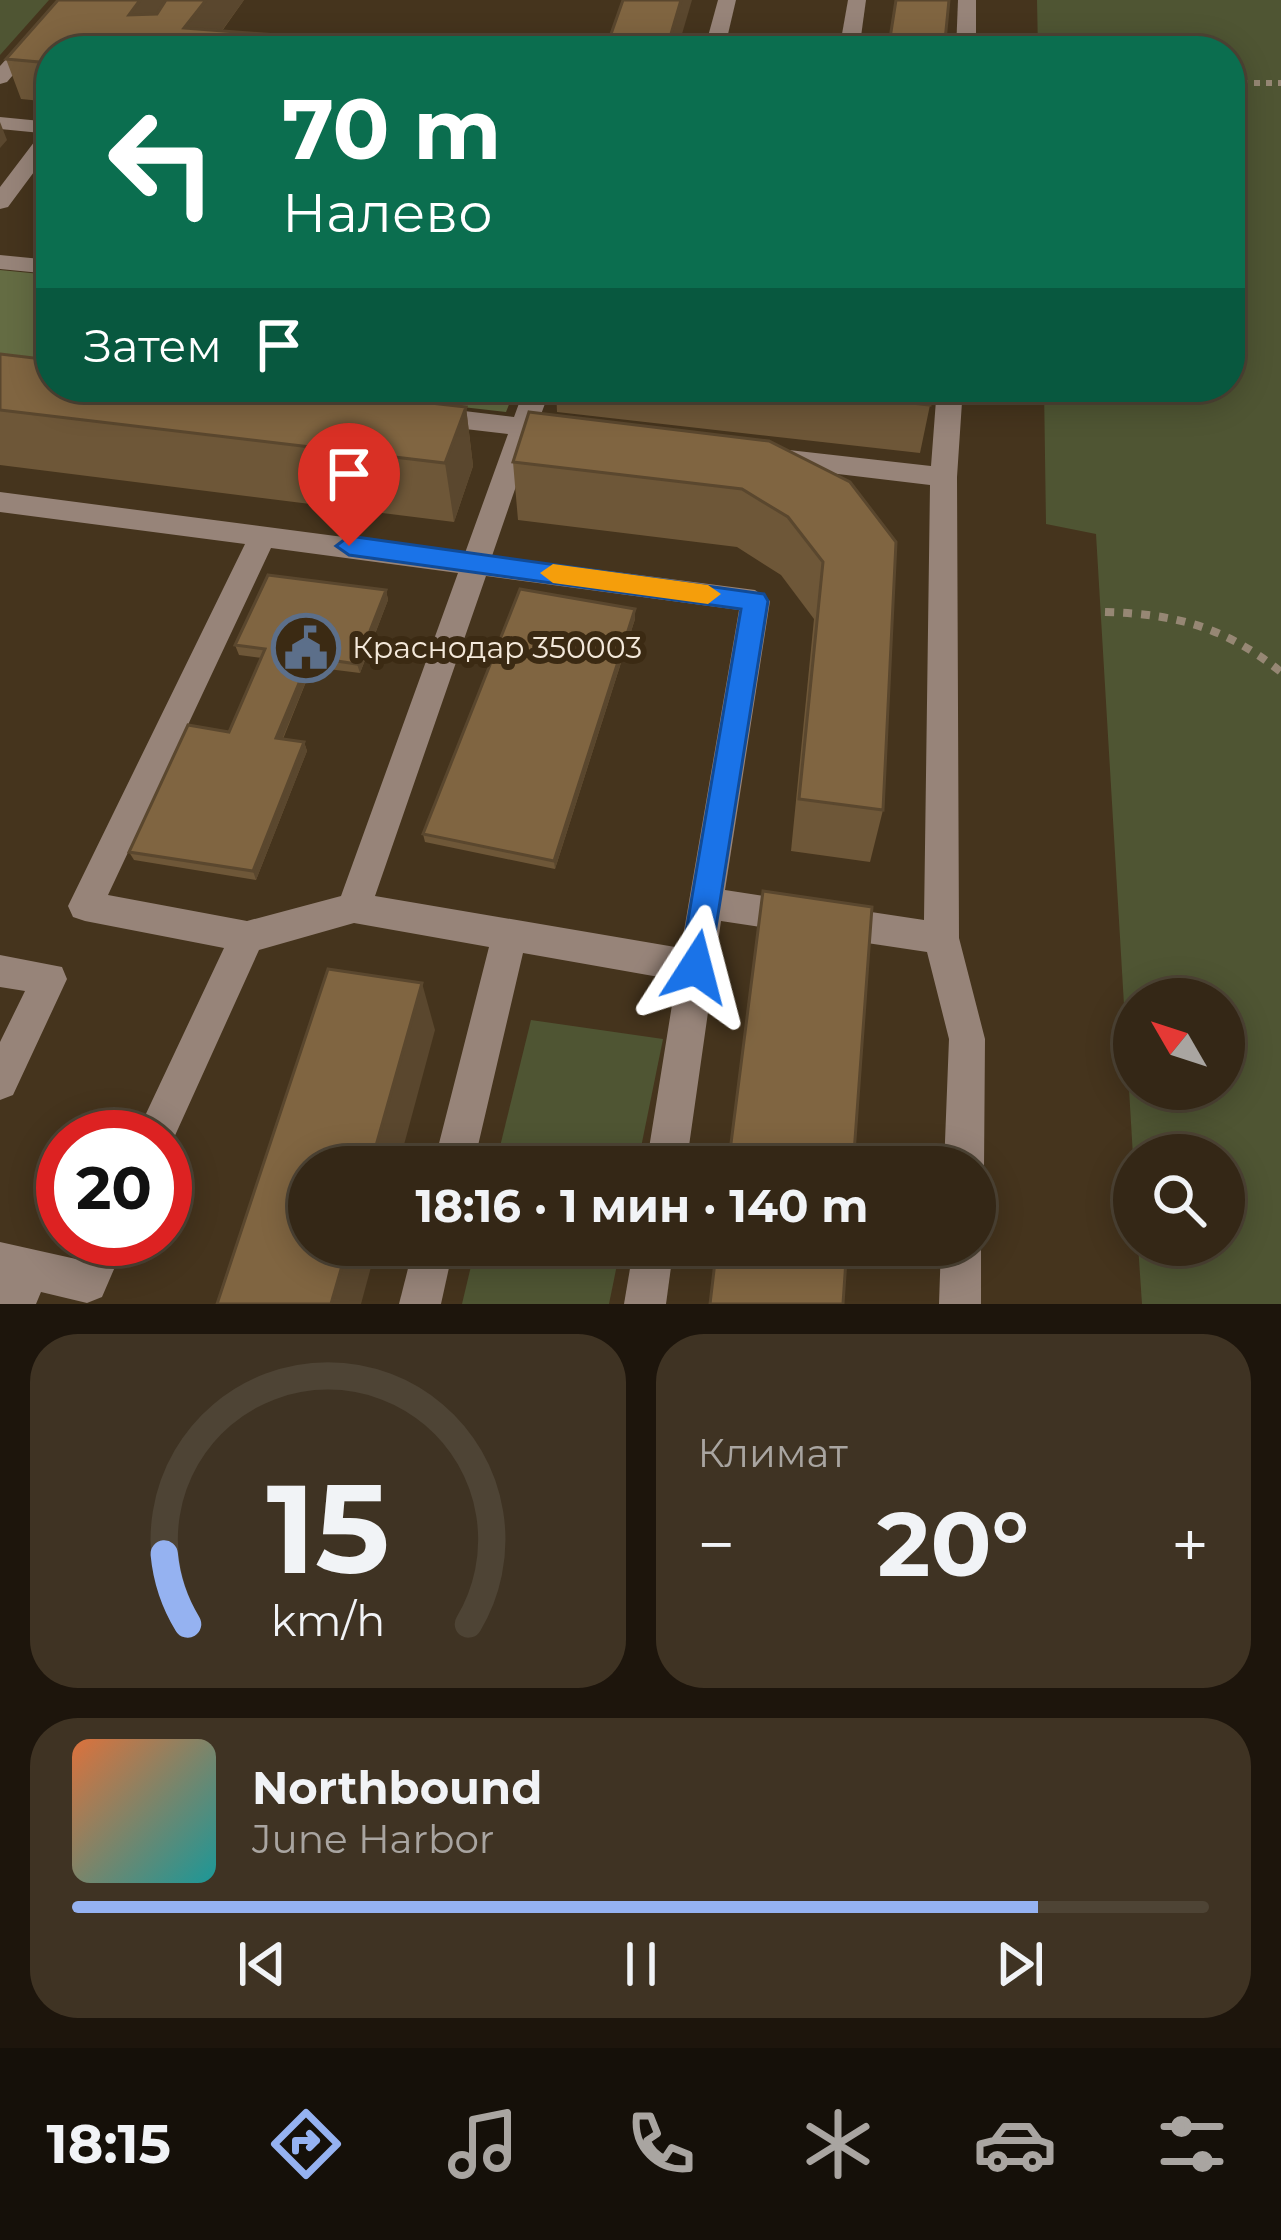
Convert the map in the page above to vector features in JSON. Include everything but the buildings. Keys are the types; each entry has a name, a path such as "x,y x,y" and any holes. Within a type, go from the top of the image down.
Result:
{"street":[{"path":"37,36 69,0"},
{"path":"718,36 727,0"},
{"path":"851,36 857,0"},
{"path":"966,36 967,0"},
{"path":"0,78 36,37"},
{"path":"0,123 36,129"},
{"path":"0,202 36,153"},
{"path":"26,167 36,168"},
{"path":"0,262 36,266"},
{"path":"354,908 533,402"},
{"path":"942,402 941,938 967,1039 964,1146"},
{"path":"405,413 570,432"},
{"path":"734,452 944,477"},
{"path":"0,502 755,601 669,1146"},
{"path":"264,534 85,906 247,937 354,908 696,967"},
{"path":"706,903 941,938"},
{"path":"458,1146 510,935"},
{"path":"167,1110 247,937"},
{"path":"0,971 49,979 0,1082"},
{"path":"15,1278 87,1282 94,1266"},
{"path":"420,1304 429,1266"},
{"path":"645,1304 651,1266"},
{"path":"960,1304 961,1266"}],"path":[{"path":"1245,83 1281,83"},
{"path":"1105,611 1185,614 1244,640 1281,672"}],"green space":[{"path":"0,0 49,0 0,55"},
{"path":"1037,0 1281,0 1281,1304 1142,1304 1139,1266 1245,1266 1245,1134 1132,1134 1130,1110 1245,1110 1245,978 1122,978 1096,534 1046,524 1044,402 1245,402 1245,36 1038,36"},
{"path":"0,270 36,274 36,358 0,354"},
{"path":"418,402 510,402 506,412"},
{"path":"531,1020 663,1039 641,1146 500,1146"},
{"path":"471,1266 617,1266 609,1304 462,1304"}],"slow traffic":[{"path":"553,573 708,594"}],"place":[{"name":"Краснодар 350003","path":"306,648"}],"route":[{"path":"349,546 755,601 696,967"}]}
